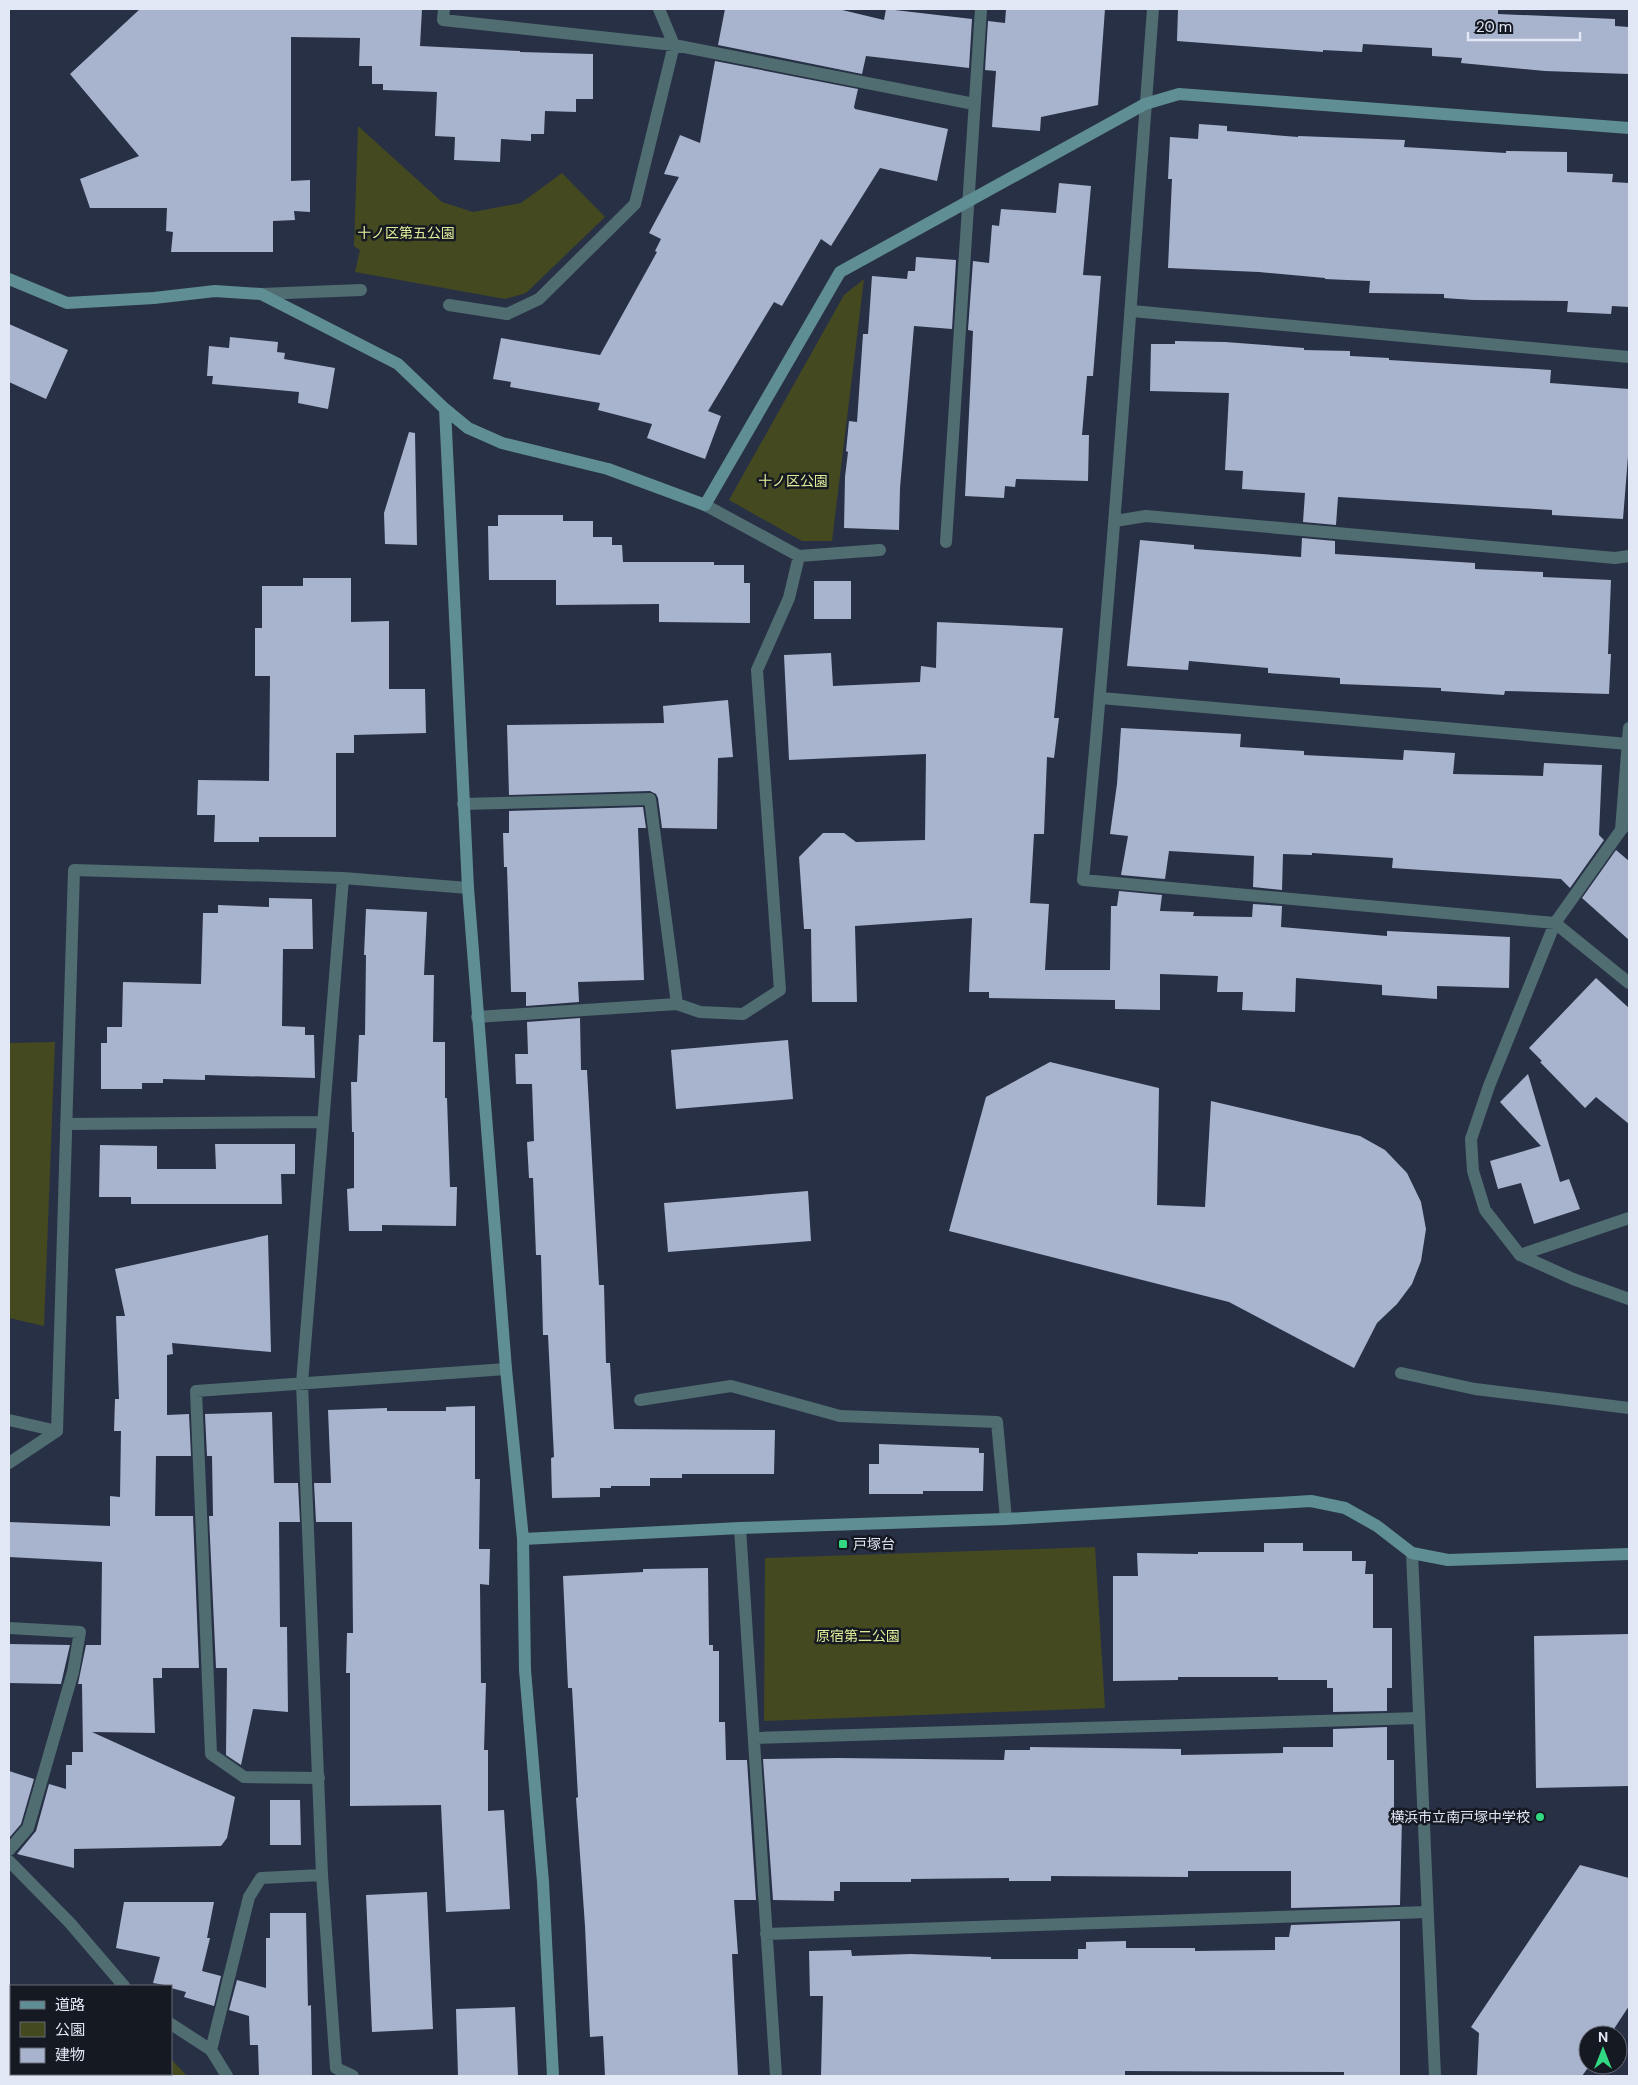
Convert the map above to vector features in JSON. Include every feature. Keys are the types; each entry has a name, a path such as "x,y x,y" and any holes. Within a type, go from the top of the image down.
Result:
{"street":[{"path":"444,9 443,20 674,45 974,104"},
{"path":"449,305 507,314 538,299 635,204 674,45 659,9"},
{"path":"946,542 981,9"},
{"path":"1152,9 1132,311 1101,698 1083,880 1555,923 1629,983"},
{"path":"706,504 840,272 1145,104 1179,94 1629,128"},
{"path":"9,279 67,302 154,298 215,291 261,294 361,290"},
{"path":"261,294 398,364 468,428 502,443 608,469 706,504 799,556 880,550"},
{"path":"1132,311 1629,357"},
{"path":"445,409 468,888 506,1369 523,1539 525,1670 543,1882 553,2076"},
{"path":"1115,521 1146,516 1614,558 1629,556"},
{"path":"477,1017 677,1004 700,1012 743,1014 780,990 757,670 789,598 799,556"},
{"path":"1101,698 1628,744"},
{"path":"1629,728 1625,826 1555,923 1489,1086 1471,1139 1473,1170 1485,1210 1520,1255 1573,1279 1629,1298"},
{"path":"463,804 650,799 677,1004"},
{"path":"57,1431 74,870 343,878 468,888"},
{"path":"343,878 302,1383 322,1875 336,2068 353,2076"},
{"path":"66,1124 323,1122"},
{"path":"1520,1255 1629,1218"},
{"path":"319,1778 244,1776 211,1754 196,1391 506,1369"},
{"path":"1401,1372 1475,1389 1629,1408"},
{"path":"640,1400 731,1386 840,1416 997,1422 1006,1519"},
{"path":"9,1420 57,1431"},
{"path":"9,1463 57,1431"},
{"path":"523,1539 740,1528 1006,1519 1311,1501 1345,1508 1377,1526 1412,1553 1448,1560 1629,1554"},
{"path":"740,1528 776,2076"},
{"path":"1412,1553 1435,2076"},
{"path":"9,1628 80,1632 73,1672 28,1828 9,1850"},
{"path":"754,1738 1419,1718"},
{"path":"9,1862 70,1923 123,1985"},
{"path":"211,2050 249,1897 261,1878 322,1875"},
{"path":"766,1934 1428,1912"},
{"path":"172,2025 211,2050 227,2076"}],"green space":[{"name":"十ノ区第五公園","path":"358,126 442,202 473,212 521,203 562,173 605,217 526,293 505,299 355,272 360,250 354,246"},
{"name":"十ノ区公園","path":"864,279 832,541 802,541 729,500 844,295"},
{"path":"55,1042 44,1326 9,1318 9,1043"},
{"name":"原宿第二公園","path":"1095,1547 1105,1708 764,1721 765,1558"},
{"path":"172,2060 187,2076 139,2076 172,2075"}],"building":[{"path":"140,9 422,9 420,46 593,54 593,99 576,99 576,112 545,111 544,134 531,134 531,141 501,139 500,162 454,160 455,137 435,136 437,92 383,90 383,84 372,84 372,66 359,66 360,38 291,37 291,181 310,180 310,212 294,211 295,220 273,221 273,252 171,252 173,232 166,231 167,208 90,208 80,179 139,156 70,74"},
{"path":"725,9 838,9 884,20 886,9 972,19 969,68 866,56 862,74 718,45"},
{"path":"1006,9 1105,9 1098,105 1041,117 1040,131 992,127 996,71 985,70 988,21 1005,23"},
{"path":"1178,9 1480,9 1498,10 1498,14 1615,19 1615,26 1629,27 1629,74 1545,71 1461,63 1462,58 1432,56 1432,48 1363,44 1362,52 1323,50 1323,52 1177,41"},
{"path":"715,61 858,89 855,109 948,129 937,181 880,168 831,246 821,239 782,306 774,302 708,411 721,416 705,459 647,438 652,424 598,410 600,403 510,387 511,382 493,379 501,338 600,355 657,252 655,251 661,239 649,233 679,177 664,174 680,135 700,143"},
{"path":"1199,124 1227,126 1227,131 1298,137 1405,140 1404,147 1506,153 1506,151 1567,152 1567,172 1613,174 1612,182 1629,183 1629,307 1612,306 1611,314 1567,312 1568,301 1473,300 1444,298 1444,294 1369,293 1370,281 1325,279 1259,272 1168,268 1172,179 1168,179 1170,137 1198,139"},
{"path":"1059,183 1091,186 1083,275 1101,276 1093,376 1087,376 1082,435 1089,435 1088,481 1016,479 1015,487 1005,486 1004,498 965,496 973,331 968,330 973,261 989,263 992,225 999,226 1001,209 1056,213"},
{"path":"916,257 956,260 952,329 914,326 900,488 899,530 844,528 845,477 848,452 846,451 849,421 857,422 863,334 868,334 872,276 907,279 908,271 915,271"},
{"path":"9,324 68,350 46,399 9,382"},
{"path":"230,337 278,342 277,352 285,353 284,359 335,368 328,409 298,403 299,392 212,384 213,376 207,376 209,346 229,348"},
{"path":"1175,341 1225,342 1304,348 1304,350 1350,351 1350,356 1389,358 1389,360 1551,370 1550,383 1629,389 1629,444 1623,519 1552,515 1552,510 1338,497 1336,525 1303,522 1305,493 1242,489 1243,471 1225,470 1229,393 1150,391 1151,344 1175,344"},
{"path":"409,432 415,433 417,545 385,544 384,513"},
{"path":"498,515 563,515 563,521 593,521 593,537 612,537 612,545 622,545 623,562 714,562 714,565 744,565 744,583 750,583 750,623 659,622 659,604 556,605 556,580 489,580 488,526 498,526"},
{"path":"1302,538 1335,541 1335,554 1475,563 1475,569 1543,572 1543,577 1611,580 1608,654 1611,654 1609,694 1505,691 1504,695 1441,691 1441,688 1340,684 1340,678 1268,673 1268,668 1189,661 1188,670 1127,666 1140,540 1194,545 1194,549 1301,557"},
{"path":"303,578 351,578 351,622 389,621 389,689 425,689 426,733 354,735 354,753 336,753 336,837 259,837 259,842 214,842 215,815 197,815 198,780 269,781 270,676 255,676 255,628 262,628 262,586 303,586"},
{"path":"814,581 851,581 851,619 814,619"},
{"path":"937,622 1063,628 1054,718 1059,718 1054,758 1047,757 1044,834 1034,834 1030,903 1049,904 1045,970 1110,970 1111,906 1117,906 1119,891 1162,895 1160,911 1194,912 1193,916 1252,917 1253,904 1282,906 1281,927 1387,936 1387,931 1510,937 1509,988 1437,986 1437,999 1382,995 1382,985 1296,978 1295,1012 1242,1010 1243,992 1217,992 1218,976 1160,974 1160,1010 1115,1009 1115,1000 989,998 989,992 969,992 972,918 855,926 857,1002 812,1002 811,929 804,929 799,857 823,833 844,833 856,842 925,840 926,754 789,760 784,655 831,653 833,686 920,682 921,666 936,668"},
{"path":"728,700 733,757 718,758 717,829 662,828 658,798 656,794 650,791 509,795 507,725 664,723 663,706"},
{"path":"1121,728 1241,734 1240,747 1304,751 1304,755 1403,760 1404,750 1455,753 1453,774 1543,776 1544,763 1602,765 1599,835 1604,840 1570,888 1561,879 1392,868 1393,858 1312,853 1312,855 1283,854 1282,890 1253,887 1254,856 1169,851 1165,879 1121,875 1128,836 1110,834 1117,784"},
{"path":"643,807 646,828 638,828 644,980 578,982 579,1002 526,1006 526,992 511,992 507,867 504,867 503,833 509,833 509,811"},
{"path":"1616,850 1629,861 1629,940 1582,898"},
{"path":"269,898 312,899 313,949 283,949 282,1026 305,1027 305,1035 314,1035 315,1078 205,1075 205,1080 163,1079 163,1083 142,1083 142,1089 101,1089 101,1043 107,1043 107,1027 122,1027 123,982 201,984 203,913 218,913 218,905 269,907"},
{"path":"366,909 427,912 424,975 434,975 433,1042 445,1042 445,1098 447,1098 450,1187 457,1187 456,1226 382,1225 382,1231 349,1231 347,1189 354,1188 354,1132 352,1132 351,1082 357,1082 359,1035 365,1035 366,955 364,955"},
{"path":"1596,978 1629,1008 1629,1124 1596,1097 1585,1108 1540,1062 1542,1061 1529,1048"},
{"path":"580,1018 581,1070 587,1070 599,1285 604,1285 606,1363 610,1363 614,1429 775,1430 774,1474 682,1474 682,1478 650,1478 650,1486 611,1486 611,1488 600,1488 600,1497 552,1498 551,1458 554,1457 548,1335 543,1335 541,1255 536,1255 533,1178 529,1178 527,1142 534,1141 532,1084 516,1084 515,1054 528,1054 527,1022"},
{"path":"788,1040 793,1099 676,1109 671,1050"},
{"path":"1050,1062 1159,1088 1157,1205 1205,1207 1211,1101 1360,1136 1385,1150 1407,1173 1421,1202 1426,1229 1421,1261 1412,1284 1397,1304 1377,1323 1354,1368 1229,1302 949,1231 986,1097"},
{"path":"1528,1074 1560,1182 1569,1179 1580,1209 1534,1224 1521,1183 1498,1189 1490,1161 1541,1146 1500,1102"},
{"path":"215,1144 295,1144 295,1174 281,1174 282,1204 131,1204 131,1197 99,1197 100,1145 157,1146 157,1169 216,1169"},
{"path":"808,1191 811,1241 668,1252 664,1203"},
{"path":"268,1235 271,1352 172,1343 173,1354 167,1355 167,1415 189,1414 191,1456 156,1456 155,1516 193,1516 199,1668 162,1668 162,1678 153,1678 155,1733 92,1732 235,1797 227,1838 221,1846 74,1849 74,1868 17,1854 36,1831 49,1784 66,1789 66,1765 72,1765 72,1752 83,1752 82,1684 78,1684 86,1645 101,1645 102,1562 9,1557 9,1522 110,1526 110,1496 120,1497 121,1431 114,1431 115,1399 119,1399 116,1316 125,1316 115,1269"},
{"path":"475,1406 475,1479 480,1479 479,1549 490,1549 489,1585 480,1584 481,1683 486,1683 484,1750 488,1750 488,1811 504,1810 510,1909 446,1912 441,1805 350,1806 350,1673 346,1673 347,1633 353,1633 352,1522 316,1522 314,1483 331,1483 328,1410 387,1408 387,1411 446,1411 446,1407"},
{"path":"272,1412 274,1483 298,1483 300,1522 279,1522 280,1627 287,1627 288,1712 253,1709 241,1765 226,1755 227,1668 216,1668 209,1516 213,1516 212,1456 207,1456 205,1414"},
{"path":"879,1444 979,1448 979,1453 984,1453 983,1491 923,1491 923,1494 869,1494 869,1464 879,1464"},
{"path":"1264,1543 1303,1543 1303,1551 1352,1551 1352,1561 1366,1561 1365,1574 1373,1574 1373,1628 1392,1628 1392,1688 1387,1688 1387,1711 1333,1712 1333,1688 1327,1688 1327,1680 1278,1680 1278,1677 1178,1677 1178,1680 1113,1681 1113,1576 1138,1576 1137,1553 1264,1552"},
{"path":"708,1568 709,1645 713,1645 713,1651 719,1651 719,1722 725,1722 726,1760 747,1760 756,1900 734,1900 738,1954 732,1954 738,2076 605,2076 603,2036 590,2037 576,1798 578,1797 572,1688 568,1688 563,1576 643,1572 643,1569"},
{"path":"1629,1634 1629,1786 1536,1788 1534,1636"},
{"path":"9,1644 70,1645 61,1684 9,1683"},
{"path":"1387,1727 1387,1760 1394,1760 1394,1817 1402,1817 1400,1905 1291,1908 1291,1871 1188,1871 1188,1877 1051,1876 1051,1881 1009,1881 1009,1878 911,1879 911,1882 840,1882 840,1891 834,1891 834,1901 773,1900 763,1759 1004,1760 1005,1750 1030,1750 1030,1747 1181,1749 1181,1755 1283,1753 1283,1747 1333,1747 1333,1729"},
{"path":"9,1771 34,1779 21,1824 9,1838"},
{"path":"270,1800 300,1800 301,1845 270,1845"},
{"path":"1580,1865 1629,1878 1629,2006 1617,2025 1578,2025 1578,2075 1582,2076 1477,2076 1479,2033 1471,2027"},
{"path":"427,1892 433,2029 372,2032 366,1895"},
{"path":"124,1902 214,1902 207,1938 210,1938 202,1971 221,1976 214,2006 184,1997 186,1992 172,1988 172,1985 153,1983 160,1957 116,1948"},
{"path":"270,1913 306,1913 308,2006 311,2005 312,2076 259,2076 258,2045 250,2045 249,2016 229,2010 237,1980 266,1988 266,1938 270,1938"},
{"path":"1400,1921 1400,2076 1344,2076 1344,2072 1125,2071 1125,2076 821,2076 823,1996 810,1996 809,1951 851,1950 852,1956 911,1954 991,1957 991,1959 1078,1959 1078,1949 1086,1949 1086,1942 1126,1941 1126,1948 1195,1948 1195,1951 1275,1950 1275,1937 1289,1937 1291,1925"},
{"path":"515,2007 518,2076 458,2076 456,2009"}],"place":[{"name":"戸塚台","path":"843,1544"},
{"name":"横浜市立南戸塚中学校","path":"1540,1817"}]}
